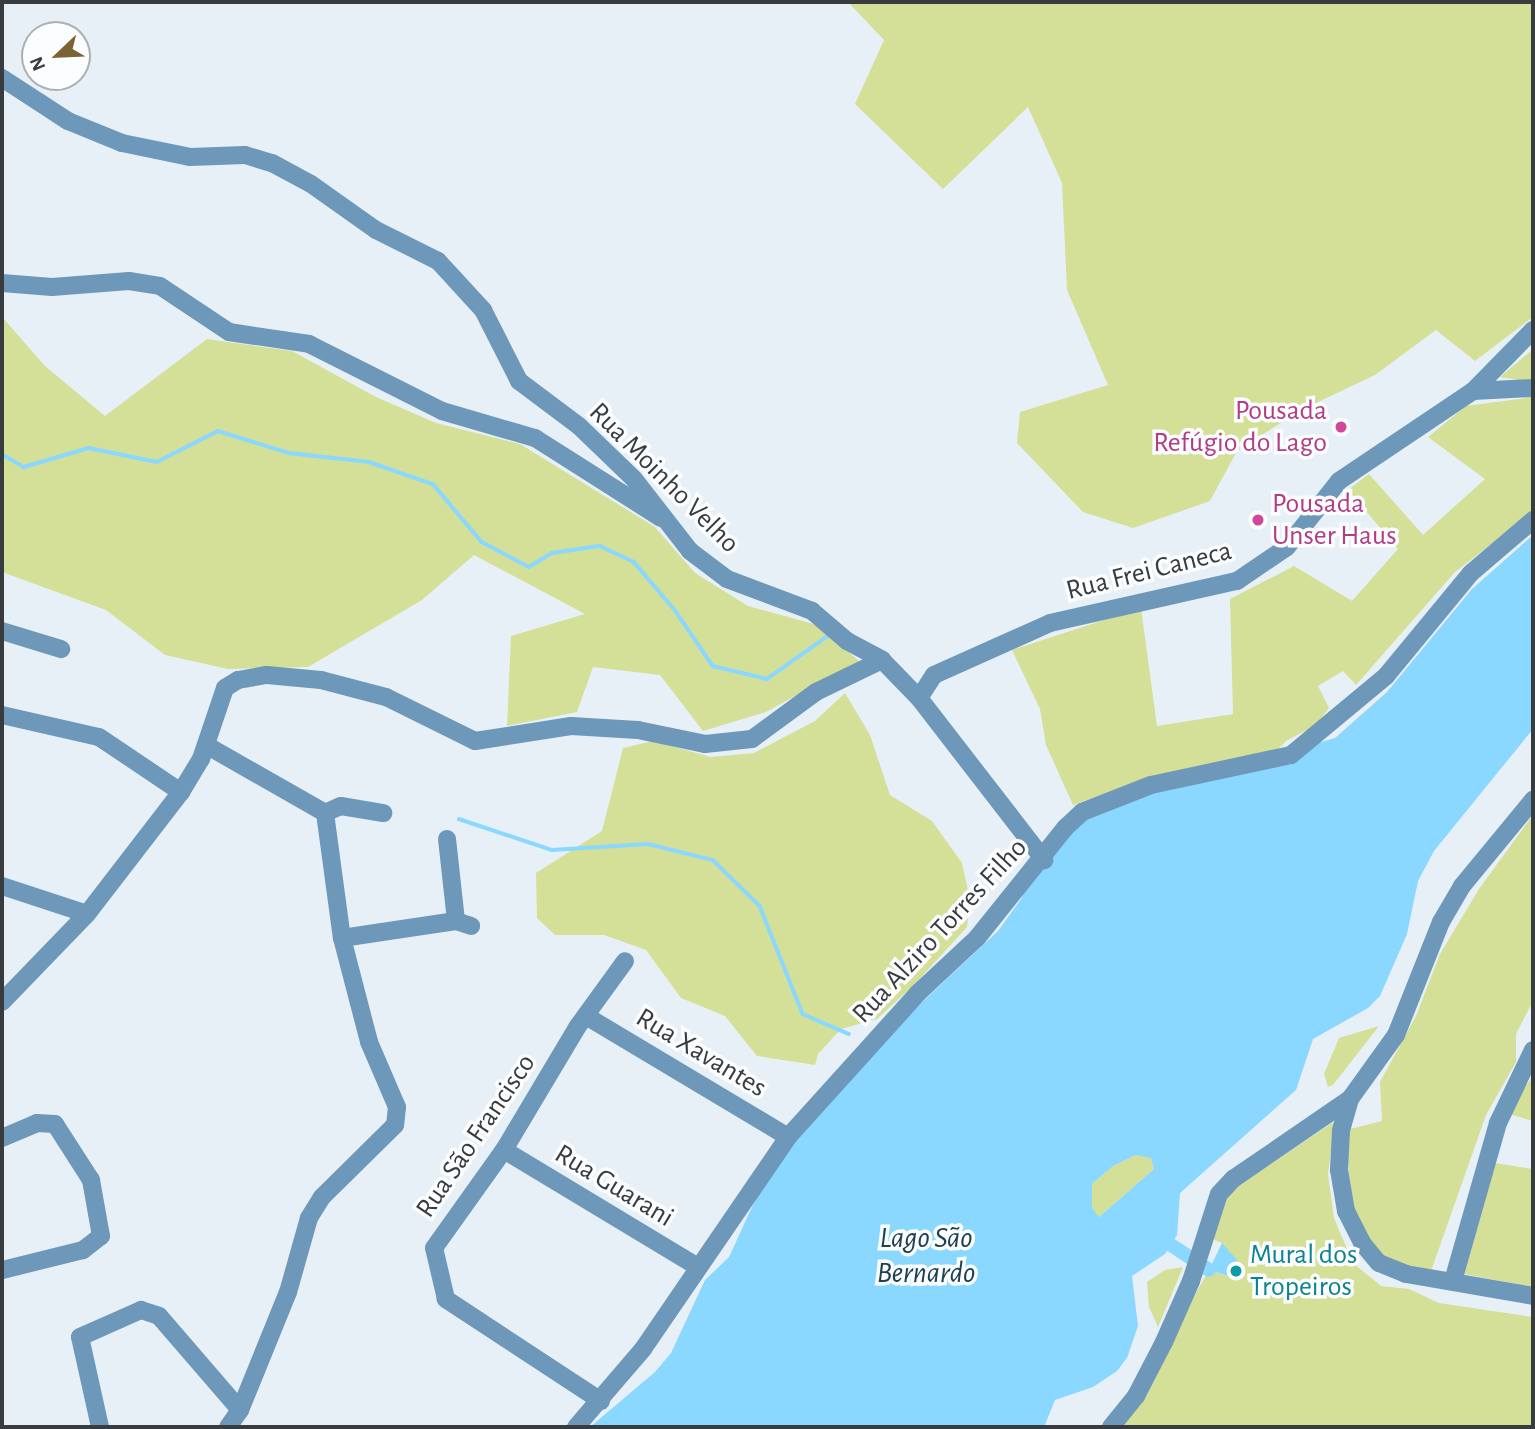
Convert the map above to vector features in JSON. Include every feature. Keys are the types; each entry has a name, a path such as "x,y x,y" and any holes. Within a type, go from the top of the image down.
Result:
{"street":[{"name":"Rua Moinho Velho","path":"2,78 89,132 122,143 190,158 244,155 272,163 312,184 376,230 438,261 483,310 519,381 579,426 634,479 663,520 711,569 812,611 847,641 882,660 919,698 1044,860"},
{"path":"2,283 52,287 129,281 160,286 229,332 293,338 442,411 535,438 663,520"},
{"name":"Rua Frei Caneca","path":"919,698 934,675 1050,623 1237,581 1287,547 1339,481 1473,391 1533,330"},
{"path":"1473,391 1533,388"},
{"name":"Rua Alziro Torres Filho","path":"576,1427 643,1349 788,1137 918,993 976,939 1044,860 1065,828 1082,812 1161,782 1292,755 1386,676 1471,573 1533,520"},
{"path":"2,631 61,649"},
{"path":"2,1002 87,914 181,792 206,744 225,688 239,680 267,675 321,680 386,697 475,741 571,726 638,730 705,744 752,739 816,692 882,660"},
{"path":"2,715 99,737 181,792"},
{"path":"206,744 324,813"},
{"path":"1111,1427 1136,1396 1164,1342 1194,1272 1219,1194 1233,1179 1350,1099 1396,1035 1441,922 1462,886 1533,800"},
{"path":"324,813 341,806 383,813"},
{"path":"228,1427 240,1410 288,1292 309,1218 322,1197 395,1125 397,1107 369,1042 342,939 324,813"},
{"path":"342,939 464,924 447,839"},
{"path":"2,886 87,914"},
{"name":"Rua São Francisco","path":"601,1401 446,1299 439,1283 434,1248 504,1150 586,1016 625,961"},
{"name":"Rua Xavantes","path":"586,1016 788,1137"},
{"path":"1453,1281 1498,1122 1509,1093 1532,1059"},
{"path":"1350,1099 1341,1132 1339,1170 1346,1211 1362,1243 1379,1263 1406,1274 1533,1296"},
{"path":"2,1138 37,1123 55,1124 91,1180 101,1236 83,1250 2,1270"},
{"name":"Rua Guarani","path":"504,1150 698,1267"},
{"path":"100,1427 80,1337 141,1310 159,1316 240,1410"}],"green space":[{"path":"848,2 1533,2 1533,317 1475,361 1436,330 1375,375 1299,411 1237,451 1210,501 1133,528 1083,512 1017,443 1020,412 1108,385 1067,290 1062,183 1028,107 943,189 855,104 884,40"},
{"path":"2,317 45,366 105,416 207,339 292,351 376,397 436,423 520,444 655,527 695,573 748,606 817,625 859,661 766,712 703,731 660,675 593,667 577,712 507,726 511,636 585,614 474,555 422,600 308,667 228,669 165,655 106,610 2,572"},
{"path":"1533,349 1533,382 1500,377"},
{"path":"1533,397 1533,512 1455,572 1356,685 1343,671 1318,686 1329,708 1316,725 1286,741 1272,755 1148,778 1073,805 1046,745 1040,709 1012,650 1141,608 1157,726 1233,714 1230,599 1294,566 1352,601 1398,549 1348,490 1369,474 1423,535 1485,479 1428,437 1466,406"},
{"path":"845,693 870,735 890,795 932,821 962,863 970,900 967,927 914,985 877,1019 841,1029 818,1054 815,1065 757,1056 725,1016 681,998 646,950 604,935 555,935 537,918 536,873 602,831 623,748 653,741 711,757 754,753 815,721"},
{"path":"1533,815 1533,1001 1516,1034 1516,1062 1486,1115 1430,1274 1382,1260 1351,1209 1346,1130 1382,1121 1380,1082 1416,1016 1440,954 1479,889"},
{"path":"1379,1026 1333,1085 1328,1087 1324,1074 1339,1038"},
{"path":"1533,1077 1533,1121 1509,1114 1521,1091"},
{"path":"1335,1121 1328,1174 1334,1218 1353,1263 1381,1286 1409,1289 1439,1303 1533,1317 1533,1427 1119,1427 1209,1270 1227,1276 1222,1243 1210,1238 1213,1220 1232,1190"},
{"path":"1136,1155 1151,1157 1154,1169 1099,1217 1092,1209 1092,1184 1113,1166"},
{"path":"1495,1163 1533,1169 1533,1287 1464,1274"},
{"path":"1183,1267 1158,1327 1149,1307 1147,1282 1165,1270"}],"water":[{"name":"Lago São Bernardo","path":"1533,535 1533,729 1434,851 1418,881 1407,934 1380,996 1368,1008 1313,1039 1296,1090 1180,1193 1177,1235 1165,1254 1132,1276 1138,1326 1127,1358 1117,1371 1093,1387 1055,1400 1044,1427 590,1427 655,1372 671,1353 705,1280 729,1257 757,1196 807,1121 870,1051 998,931 1021,899 1037,862 1097,807 1335,738 1387,692 1472,589","holes":["1136,1155 1151,1158 1154,1169 1099,1217 1092,1208 1092,1184 1113,1166"]},
{"path":"1222,1243 1237,1260 1236,1271 1228,1276 1209,1270"}],"waterway":[{"path":"2,454 24,467 89,448 157,462 218,431 289,453 369,462 433,484 482,542 529,567 552,553 600,546 634,562 675,610 713,666 767,679 828,636"},
{"path":"459,819 552,850 648,844 713,860 760,906 803,1014 849,1034"},
{"path":"1171,1245 1209,1270"}],"place":[{"name":"Pousada Refúgio do Lago","path":"1341,427"},
{"name":"Pousada Unser Haus","path":"1258,520"},
{"name":"Mural dos Tropeiros","path":"1236,1271"}]}
